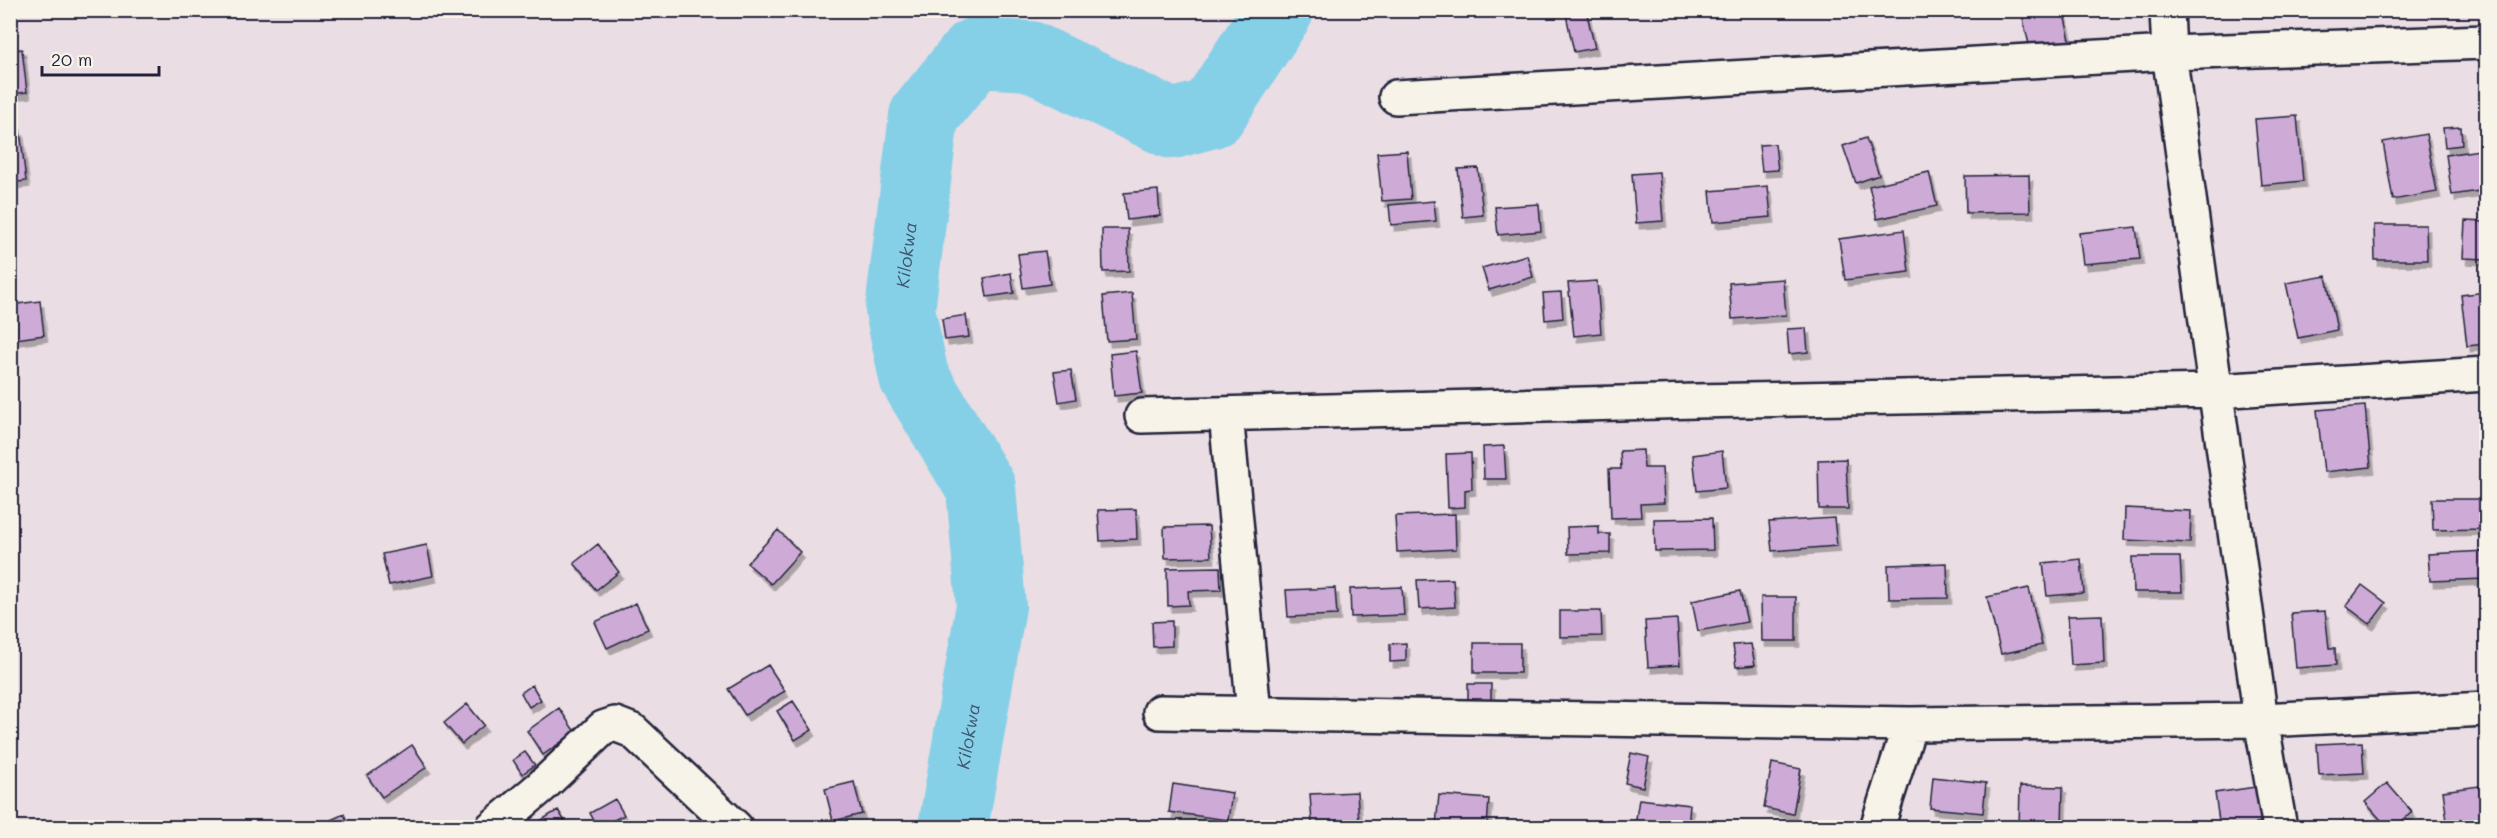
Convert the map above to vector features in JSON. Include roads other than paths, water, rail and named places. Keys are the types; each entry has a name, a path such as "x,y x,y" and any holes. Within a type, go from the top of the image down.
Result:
{"street":[{"path":"2167,10 2169,53 2261,720 2280,828"},
{"path":"1396,97 2169,53 2487,42"},
{"path":"1142,416 1696,401 2216,391 2487,374"},
{"path":"1226,414 1254,713"},
{"path":"1160,712 1910,724 2261,720 2487,709"},
{"path":"492,828 542,786 603,728 615,724 633,731 736,828"},
{"path":"1877,828 1910,724"}],"waterway":[{"name":"Kilokwa","path":"953,828 991,606 981,488 914,377 900,310 924,116 975,53 1030,56 1172,124 1212,113 1279,10"}]}
